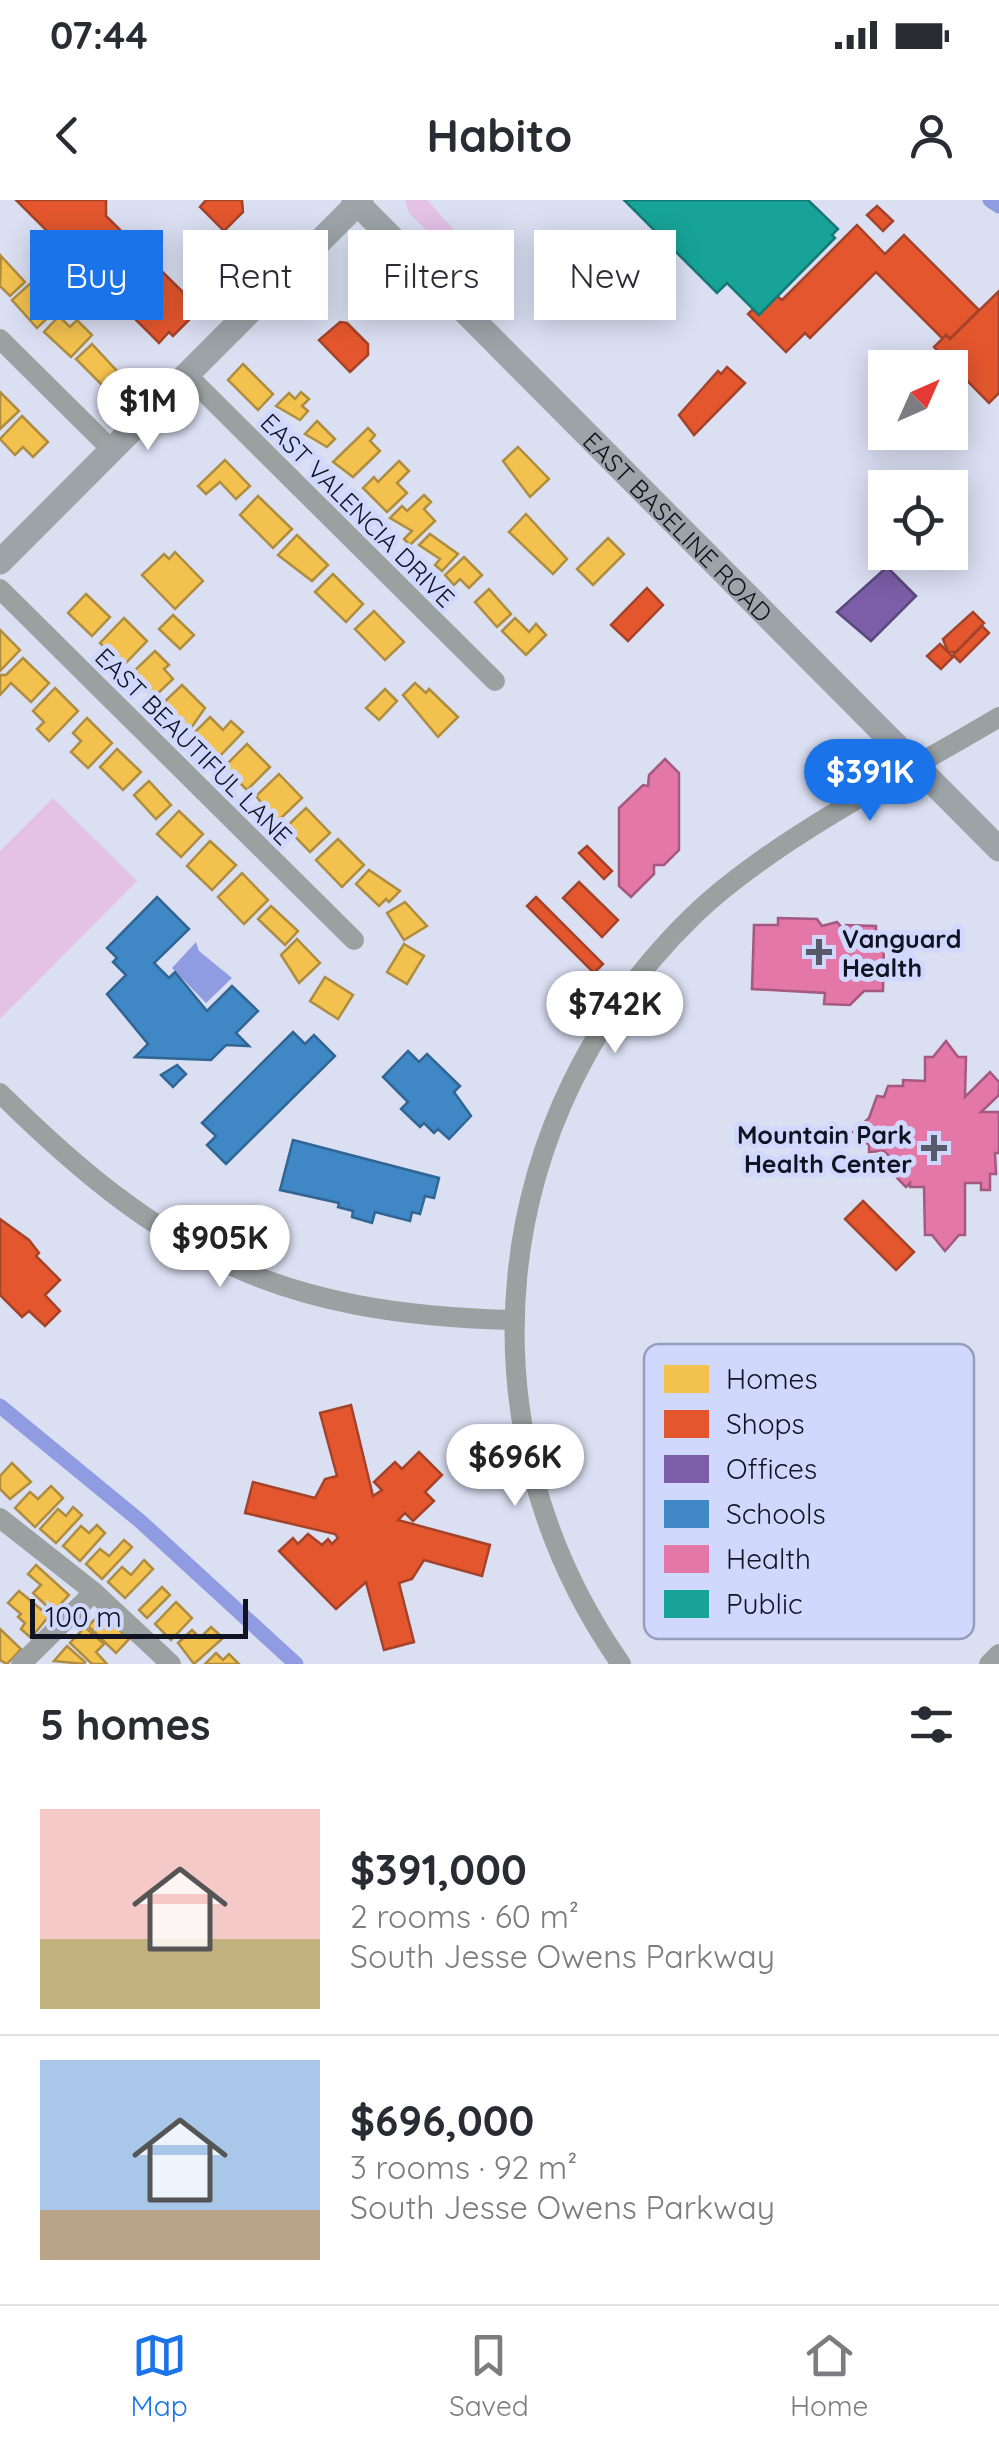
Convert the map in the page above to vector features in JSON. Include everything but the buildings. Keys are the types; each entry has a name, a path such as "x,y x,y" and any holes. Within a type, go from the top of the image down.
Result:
{"main road":[{"path":"0,562 358,201"},
{"name":"EAST BASELINE ROAD","path":"358,201 999,849"}],"street":[{"path":"0,339 112,450"},
{"name":"EAST VALENCIA DRIVE","path":"186,375 495,681"},
{"name":"EAST BEAUTIFUL LANE","path":"0,589 354,940"},
{"path":"621,1664 580,1598 542,1512 520,1423 514,1320 522,1239 548,1137 586,1055 632,986 671,938 726,887 999,718"},
{"path":"0,1093 108,1193 211,1259 290,1289 350,1305 437,1316 514,1320"},
{"path":"0,1518 94,1592 171,1664"},
{"path":"21,1664 94,1592"},
{"path":"989,1664 999,1654"}],"shaded area":[{"path":"405,200 427,200 454,230 426,230 409,213"},
{"path":"53,798 137,881 0,1019 0,851"}],"water":[{"path":"196,942 199,951 232,978 206,1003 172,968"}],"waterway":[{"path":"990,200 999,206"},
{"path":"0,1406 140,1521 296,1664"}],"place":[{"name":"Vanguard Health","path":"819,952"},
{"name":"Mountain Park Health Center","path":"934,1148"}]}
